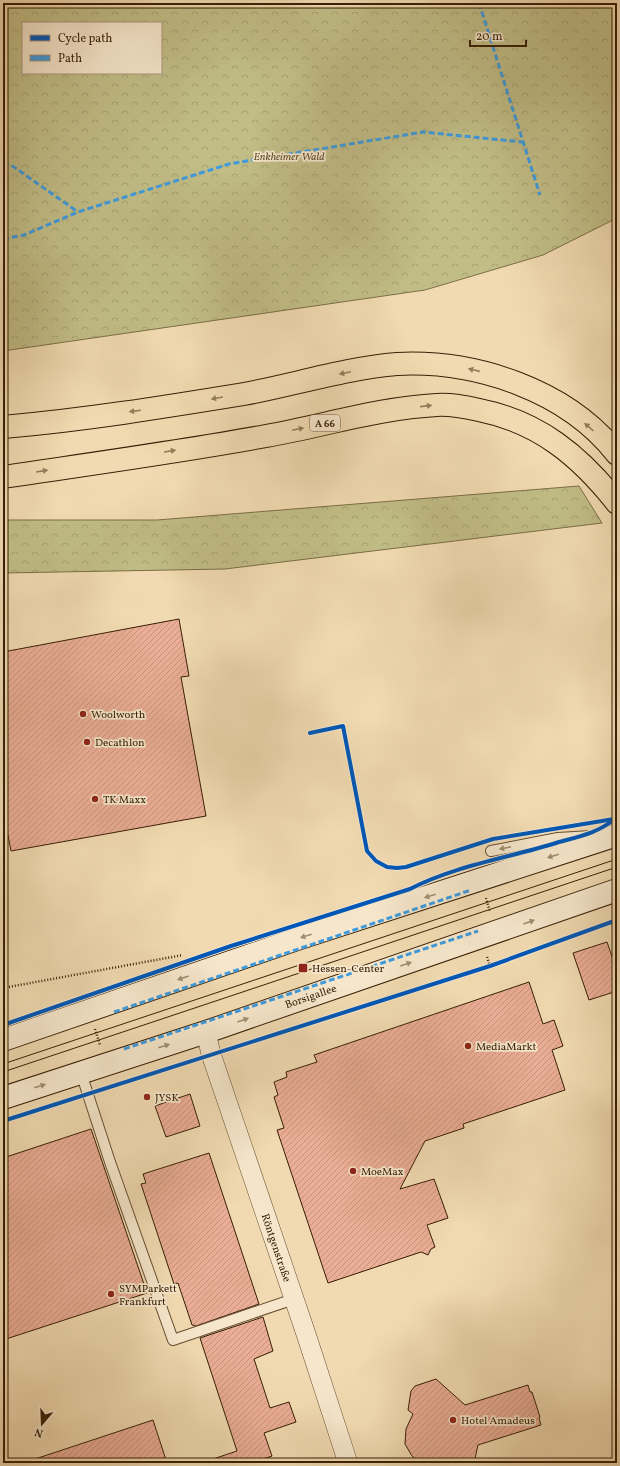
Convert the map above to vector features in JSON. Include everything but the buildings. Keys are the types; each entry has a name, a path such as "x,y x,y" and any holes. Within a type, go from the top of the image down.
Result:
{"highway":[{"path":"3,427 173,406 395,364 440,364 501,377 538,392 583,421 617,454"},
{"name":"A 66","path":"3,477 266,436 386,410 438,405 464,407 493,413 535,430 557,443 581,462 617,503"}],"main road":[{"path":"3,1040 297,939 615,836"},
{"name":"Borsigallee","path":"3,1098 206,1032 617,890"}],"street":[{"name":"Röntgenstraße","path":"206,1032 213,1059 348,1463"}],"lane":[{"path":"491,851 558,838 615,836"},
{"path":"80,1073 173,1340 294,1299"}],"path":[{"path":"484,893 491,915"},
{"path":"3,988 166,958"},
{"path":"93,1023 102,1050"}],"green space":[{"name":"Enkheimer Wald","path":"3,3 617,3 617,218 543,255 425,290 3,351"},
{"path":"579,486 602,523 225,569 3,573 3,520 157,520"}],"tram line":[{"path":"3,1064 617,859"},
{"path":"3,1072 617,867"}],"marked path":[{"path":"479,3 540,195"},
{"path":"3,239 24,235 78,212 229,164 423,132 522,142"},
{"path":"3,163 11,165 78,212"},
{"path":"114,1012 471,890"},
{"path":"124,1049 478,931"}],"cycle path":[{"path":"310,733 343,726 367,851 376,861 387,867 406,867 493,839 614,819"},
{"path":"3,1025 231,946 410,889 446,874 588,834 602,828 615,819"},
{"path":"3,1121 490,966 617,920"}],"place":[{"name":"Woolworth","path":"83,714"},
{"name":"Decathlon","path":"87,742"},
{"name":"TK Maxx","path":"95,799"},
{"name":"Hessen-Center","path":"303,968"},
{"name":"MediaMarkt","path":"468,1046"},
{"name":"JYSK","path":"147,1097"},
{"name":"MoeMax","path":"353,1171"},
{"name":"SYMParkett Frankfurt","path":"111,1294"},
{"name":"Hotel Amadeus","path":"453,1420"}]}
